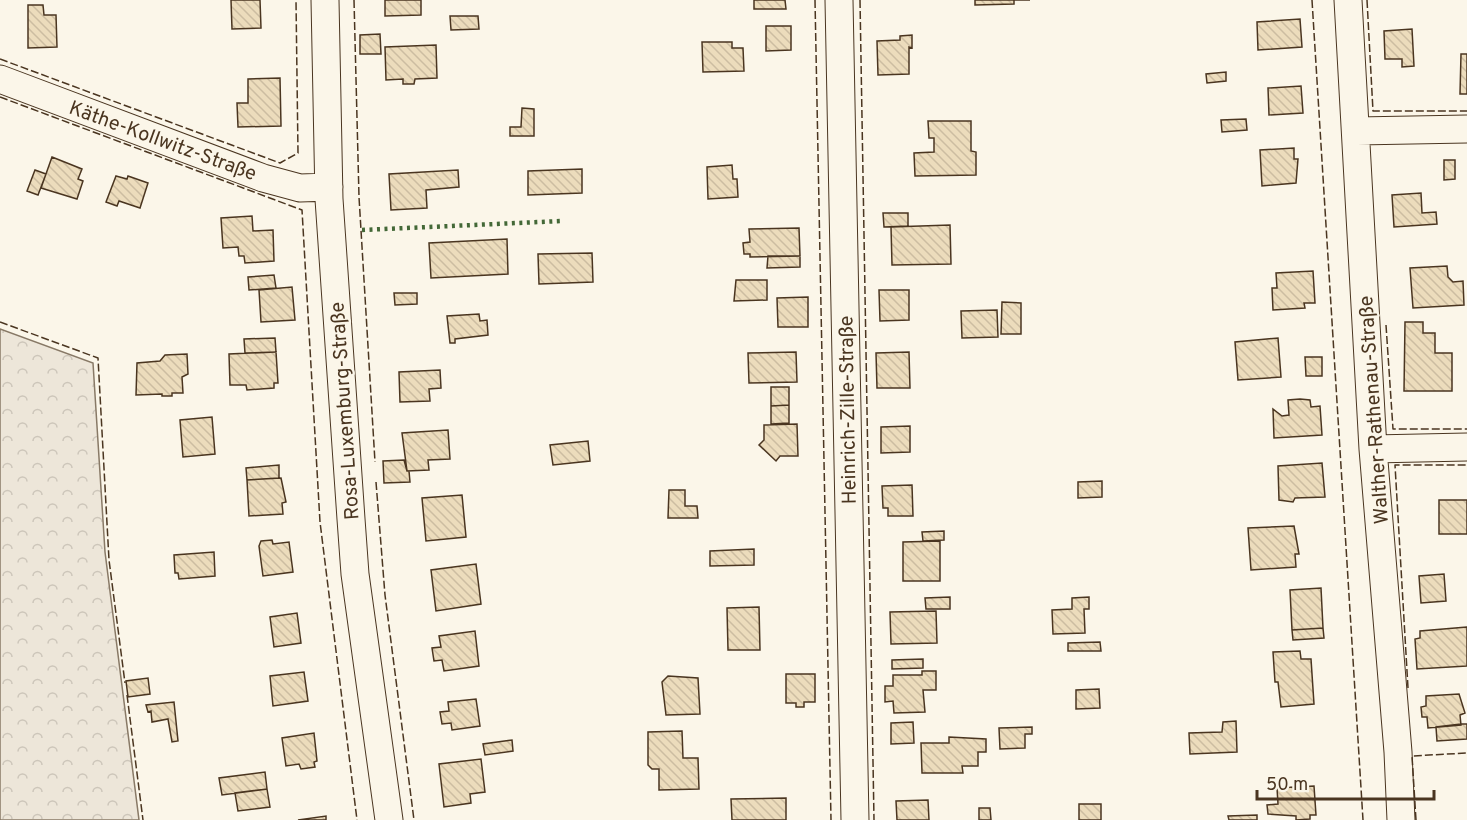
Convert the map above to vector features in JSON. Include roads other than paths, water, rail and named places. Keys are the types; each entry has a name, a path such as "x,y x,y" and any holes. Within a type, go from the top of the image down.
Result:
{"street":[{"name":"Rosa-Luxemburg-Straße","path":"325,0 329,187 355,574 389,820"},
{"name":"Heinrich-Zille-Straße","path":"839,0 855,820"},
{"name":"Walther-Rathenau-Straße","path":"1348,0 1373,449 1398,752 1401,820"},
{"name":"Käthe-Kollwitz-Straße","path":"0,79 263,177 300,188 329,187"},
{"path":"1357,132 1467,129"},
{"path":"1373,449 1467,447"}]}
